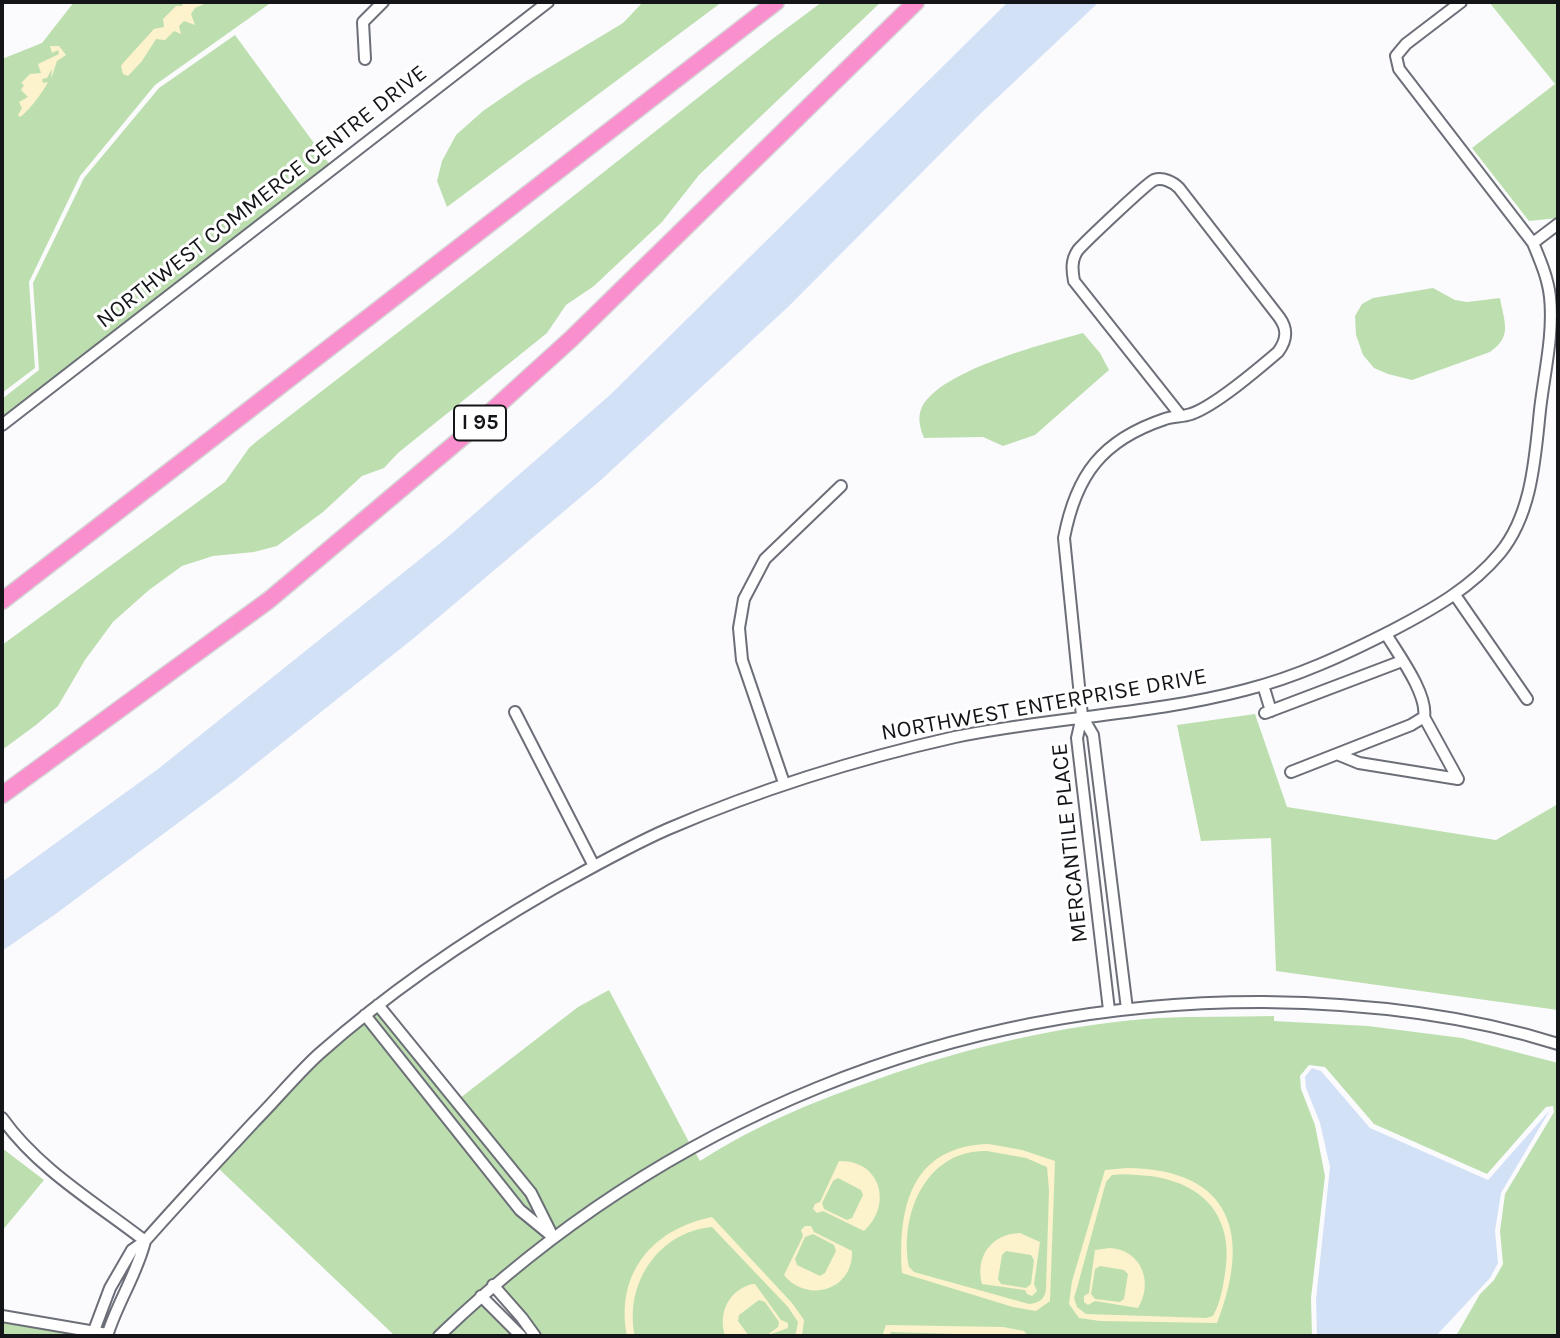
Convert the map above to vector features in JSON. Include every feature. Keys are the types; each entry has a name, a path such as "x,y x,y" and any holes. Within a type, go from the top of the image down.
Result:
{"highway":[{"path":"2,601 776,2"},
{"name":"I 95","path":"2,794 270,600 464,436 571,339 916,2"}],"street":[{"path":"365,59 363,22 372,10 383,2"},
{"name":"NORTHWEST COMMERCE CENTRE DRIVE","path":"2,425 548,2"},
{"name":"NORTHWEST ENTERPRISE DRIVE","path":"93,1334 110,1288 132,1250 145,1241 315,1058 378,1004 497,921 594,866 666,830 784,783 862,759 958,737 1082,716 1184,703 1263,685 1353,651 1455,595 1474,581 1503,550 1522,514 1534,465 1549,334 1550,298 1545,274 1533,243 1399,69 1396,56 1406,44 1461,2"},
{"path":"1082,716 1063,538 1069,511 1081,481 1097,460 1137,431 1166,419 1190,415 1209,405 1272,357 1284,343 1286,334 1279,317 1179,188 1168,180 1157,180 1137,194 1078,251 1071,267 1074,281 1181,416"},
{"path":"1533,243 1558,224"},
{"path":"784,783 742,660 739,628 744,599 765,559 841,486"},
{"path":"1455,595 1527,699"},
{"path":"1337,754 1359,763 1458,779 1424,717 1423,701 1386,634"},
{"path":"1263,685 1268,712 1402,661"},
{"path":"514,712 594,866"},
{"name":"MERCANTILE PLACE","path":"1082,716 1093,736 1128,1009"},
{"name":"MERCANTILE PLACE","path":"1082,716 1077,738 1109,1010"},
{"path":"1291,772 1411,725 1424,717"},
{"path":"439,1336 481,1296 553,1237 610,1198 699,1144 821,1086 878,1064 949,1042 1109,1010 1240,1002 1349,1005 1460,1020 1531,1035 1558,1044"},
{"path":"378,1004 531,1193 553,1237"},
{"path":"365,1015 520,1210 553,1237"},
{"path":"2,1118 17,1139 39,1160 145,1241"},
{"name":"NORTHWEST ENTERPRISE DRIVE","path":"107,1335 121,1296 142,1256 145,1241"},
{"path":"494,1285 535,1336"},
{"path":"481,1296 521,1336"},
{"path":"2,1317 107,1335"}],"green space":[{"path":"74,2 272,2 155,85 80,176 29,282 35,368 2,393 2,59 42,43"},
{"path":"643,2 722,2 447,207 437,181 442,161 456,135 483,111 525,82 623,23"},
{"path":"822,2 881,2 699,175 662,222 594,286 566,305 547,333 398,453 384,468 362,476 323,512 277,546 254,552 213,556 182,566 149,590 113,622 85,660 58,706 2,750 2,645 225,482 257,441"},
{"path":"1489,2 1558,2 1558,218 1529,221 1472,148 1555,84"},
{"path":"235,35 330,165 2,419 2,399 39,370 33,283 84,178 159,88"},
{"path":"1433,288 1455,300 1467,302 1500,298 1505,321 1502,340 1490,352 1412,380 1374,368 1363,355 1356,335 1355,316 1362,304 1373,298"},
{"path":"1083,333 1100,353 1109,370 1035,435 1003,446 983,437 924,438 920,422 922,407 950,381 995,360"},
{"path":"1255,714 1287,807 1496,840 1558,804 1558,1010 1276,971 1271,838 1201,841 1177,725"},
{"path":"609,990 690,1144 607,1194 554,1230 535,1190 460,1098 578,1007"},
{"path":"377,1011 527,1196 538,1219 523,1207 371,1016"},
{"path":"1274,1016 1274,1021 1368,1026 1462,1038 1558,1063 1558,1336 1456,1336 1480,1294 1494,1280 1503,1264 1500,1231 1505,1194 1554,1112 1553,1106 1546,1107 1487,1174 1374,1124 1325,1067 1309,1065 1300,1076 1301,1089 1315,1125 1325,1176 1311,1298 1312,1336 543,1336 501,1284 612,1202 695,1152 700,1161 786,1115 878,1079 981,1047 1086,1026 1157,1018"},
{"path":"364,1022 516,1213 545,1237 498,1274 432,1336 395,1336 218,1168 318,1061"},
{"path":"2,1148 44,1180 2,1231"},
{"path":"480,1303 512,1336 445,1336"},
{"path":"2,1321 82,1335 87,1336 2,1336"}],"sand":[{"path":"184,2 208,2 195,8 191,14 195,25 184,21 179,26 181,34 174,31 165,40 156,39 142,61 128,76 123,74 121,66 124,62 154,29 164,27 163,19"},
{"path":"50,46 59,46 66,55 57,61 51,79 52,69 47,78 42,79 43,83 48,82 46,86 20,117 18,115 22,108 19,102 28,97 21,90 24,85 21,83 30,74 41,73 38,64 59,54 58,50 52,53"},
{"path":"989,1144 1022,1150 1055,1161 1050,1301 1036,1311 1013,1307 902,1273 903,1226 914,1185 926,1169 942,1156 962,1147","holes":["987,1151 1026,1158 1047,1167 1049,1190 1046,1289 1041,1300 1029,1304 914,1272 909,1267 908,1227 913,1207 921,1189 933,1173 948,1161 966,1153"]},
{"path":"839,1161 865,1168 873,1176 880,1197 873,1220 864,1231 823,1211 817,1213 813,1209 815,1204 820,1202","holes":["838,1178 861,1190 863,1195 852,1218 847,1220 824,1209 822,1203 833,1181"]},
{"path":"1127,1168 1162,1171 1190,1180 1211,1194 1224,1213 1232,1236 1232,1262 1227,1291 1217,1323 1100,1321 1079,1318 1069,1304 1072,1281 1105,1170","holes":["1131,1174 1171,1180 1203,1197 1214,1209 1226,1240 1227,1259 1221,1294 1213,1316 1206,1318 1086,1314 1077,1307 1074,1298 1106,1182 1112,1175"]},
{"path":"712,1217 792,1303 804,1320 802,1336 792,1336 796,1333 798,1322 788,1307 712,1227 693,1231 676,1239 661,1250 649,1264 640,1280 635,1298 635,1336 627,1336 627,1293 642,1258 672,1232"},
{"path":"805,1226 811,1226 814,1232 852,1251 851,1264 837,1283 827,1288 805,1289 784,1275 803,1236 801,1230","holes":["813,1234 834,1245 836,1251 825,1273 820,1276 797,1265 795,1259 805,1237"]},
{"path":"1020,1233 1040,1242 1034,1284 1037,1291 1032,1296 1025,1290 982,1284 980,1274 983,1256 993,1242 1010,1234","holes":["1006,1251 1031,1255 1034,1260 1031,1284 1026,1288 1001,1284 998,1279 1002,1255"]},
{"path":"1095,1250 1121,1250 1137,1261 1142,1269 1145,1288 1138,1308 1095,1301 1088,1305 1084,1302 1084,1296 1089,1293","holes":["1100,1266 1124,1270 1128,1274 1124,1299 1120,1302 1095,1299 1091,1294 1095,1269"]},
{"path":"755,1284 781,1320 788,1323 788,1328 766,1336 778,1327 779,1322 765,1302 759,1300 739,1315 738,1321 749,1336 725,1336 723,1319 727,1304 737,1292"},
{"path":"886,1325 1003,1327 1024,1331 1028,1336 891,1332 889,1336 882,1336"}],"water":[{"path":"1008,2 1099,2 979,115 788,307 601,480 414,638 233,782 2,951 2,882 158,769 449,536 611,394"},
{"path":"1312,1068 1321,1071 1370,1128 1488,1180 1550,1110 1501,1193 1495,1231 1498,1263 1490,1278 1436,1336 1317,1336 1316,1299 1330,1167 1320,1123 1306,1088 1305,1077"}]}
